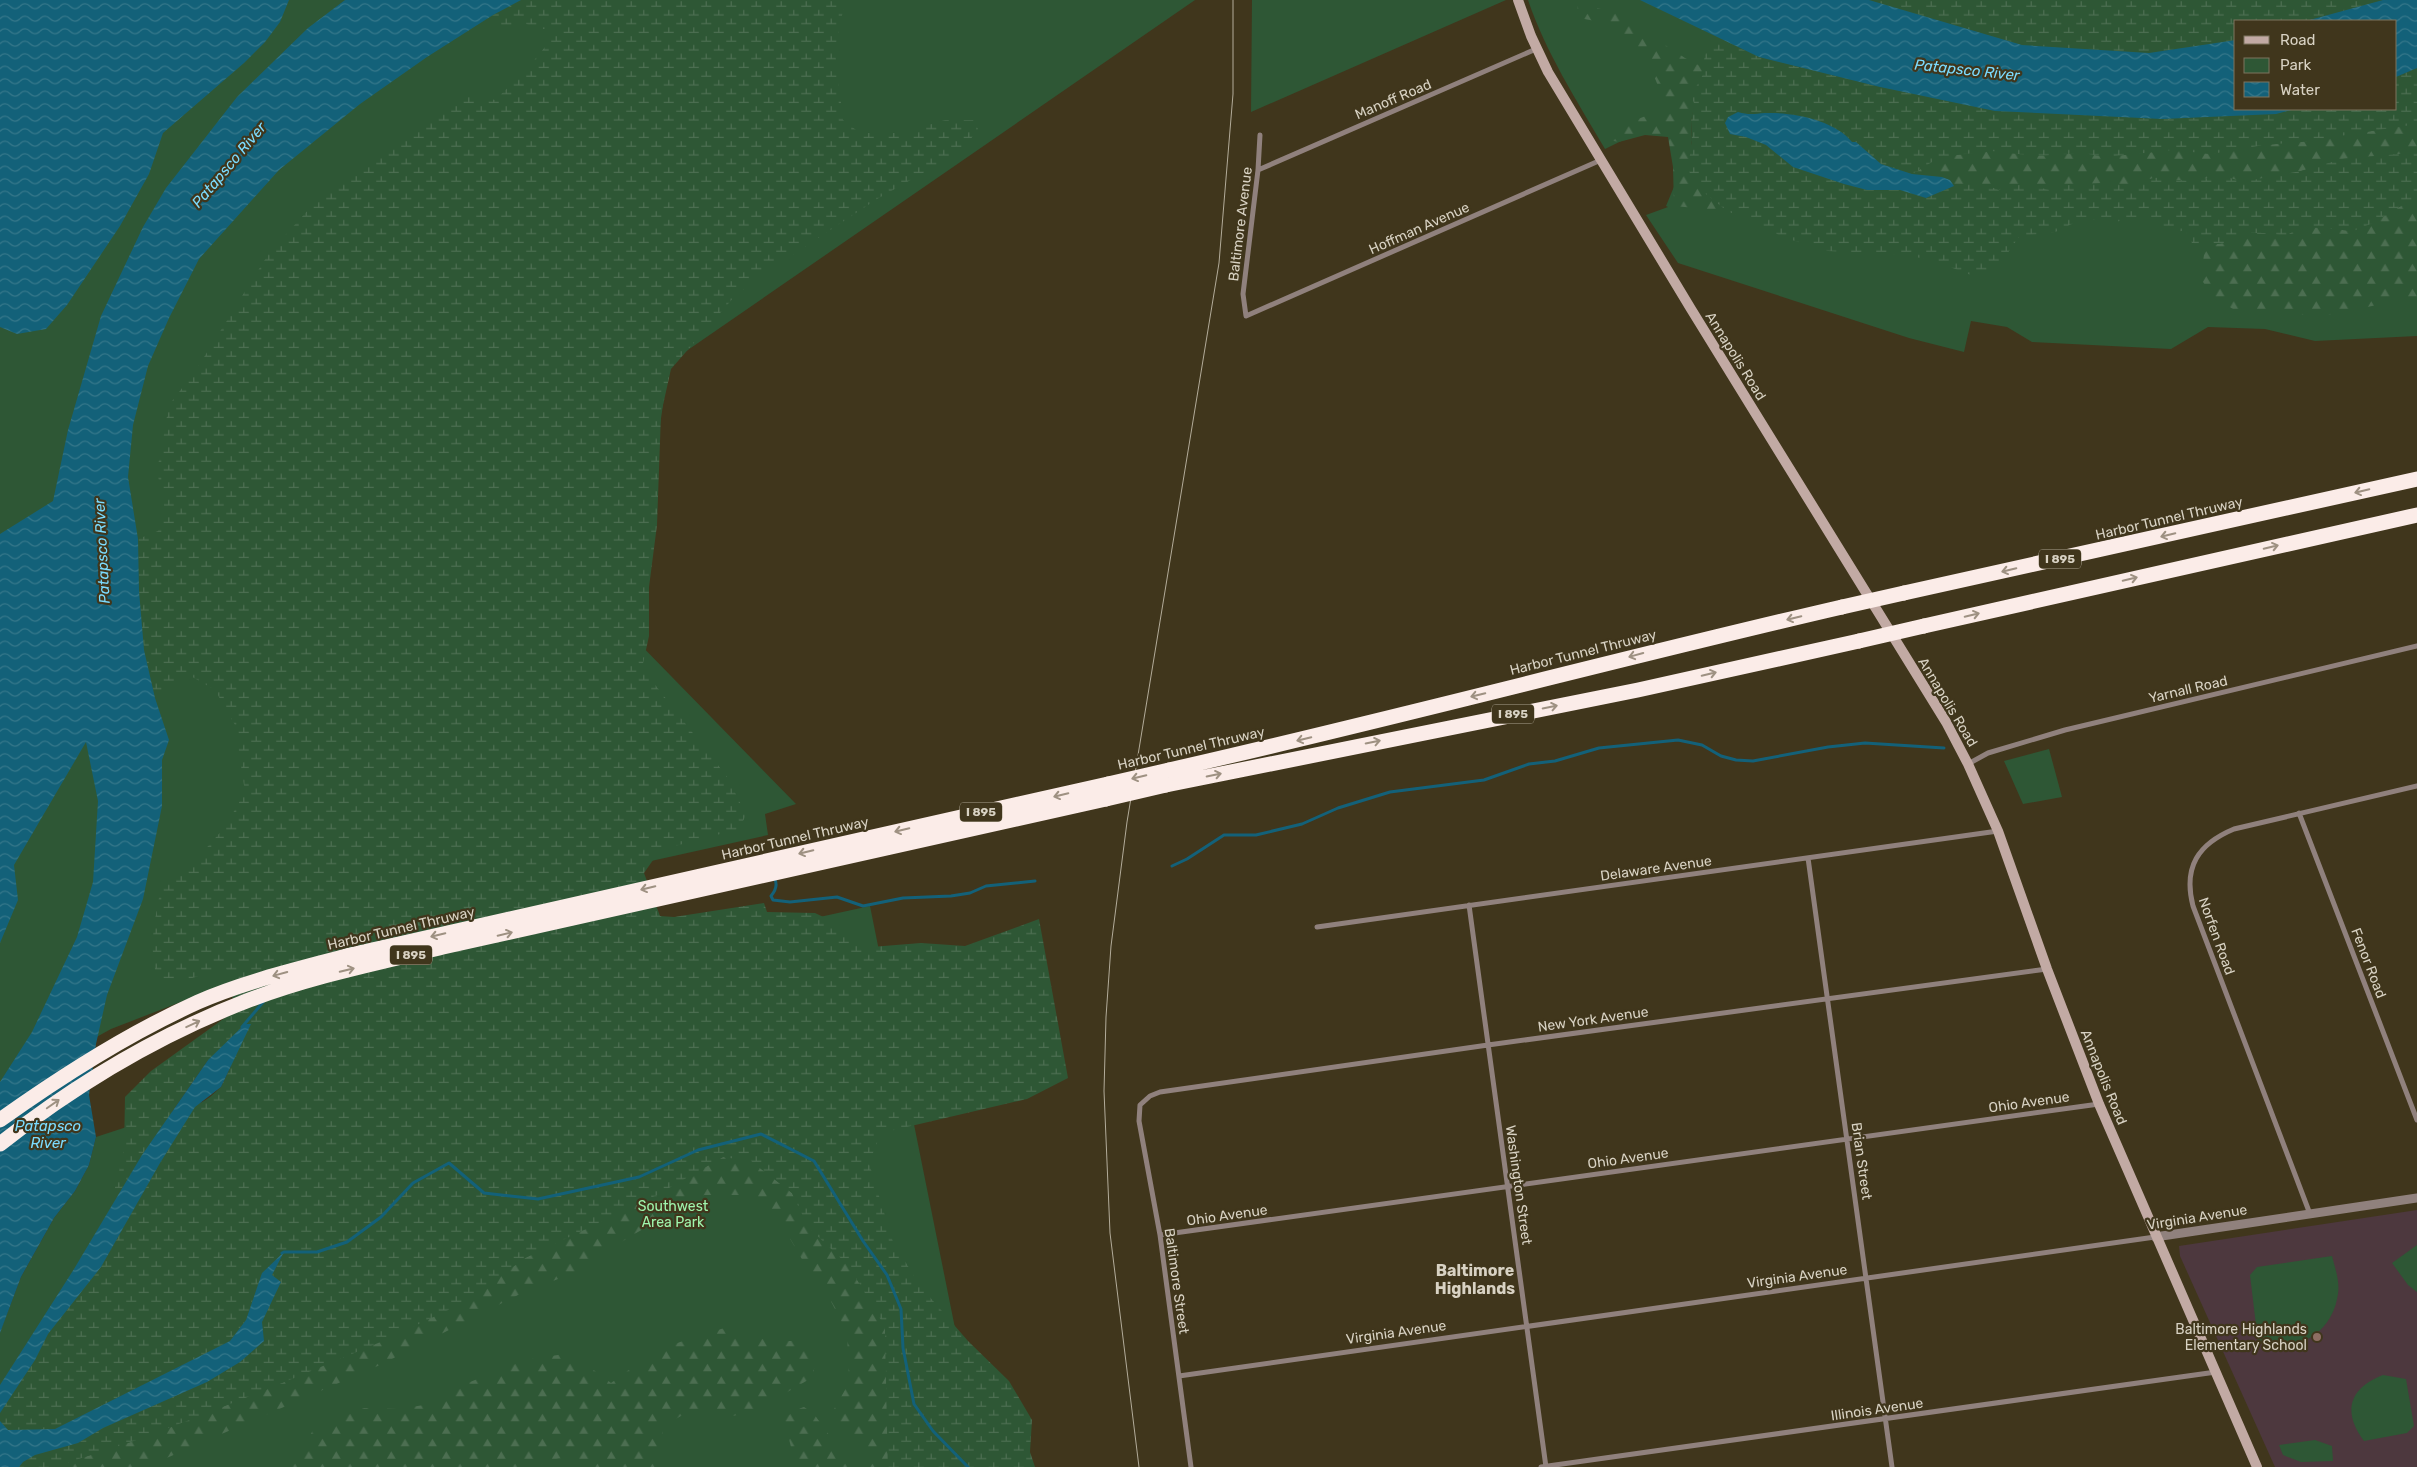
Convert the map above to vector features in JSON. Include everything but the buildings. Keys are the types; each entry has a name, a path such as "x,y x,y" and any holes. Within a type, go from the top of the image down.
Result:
{"highway":[{"name":"Harbor Tunnel Thruway","path":"0,1120 57,1079 138,1031 199,1001 273,975 350,955 855,848 1168,777 1652,651 2415,479"},
{"name":"Harbor Tunnel Thruway","path":"1168,777 1638,690 2417,515"},
{"name":"Harbor Tunnel Thruway","path":"0,1144 57,1101 137,1051 208,1017 281,989 382,962 855,848"}],"main road":[{"name":"Annapolis Road","path":"1518,0 1536,49 1601,160 1936,706 1968,764 1998,831 2047,969 2099,1104 2155,1237 2258,1467"}],"street":[{"name":"Manoff Road","path":"1258,170 1536,49"},
{"name":"Baltimore Avenue","path":"1246,316 1243,294 1258,170 1260,135"},
{"name":"Hoffman Avenue","path":"1246,316 1601,160"},
{"name":"Yarnall Road","path":"1968,764 1988,753 2065,730 2417,646"},
{"name":"Norfen Road","path":"2310,1214 2189,892 2192,865 2199,853 2215,838 2234,829 2417,786"},
{"name":"Fenor Road","path":"2299,813 2417,1120"},
{"name":"Delaware Avenue","path":"1317,927 1998,831"},
{"name":"Brian Street","path":"1808,858 1892,1467"},
{"name":"Washington Street","path":"1469,905 1545,1467"},
{"name":"New York Avenue","path":"1144,1100 1160,1092 1488,1044 2047,969"},
{"name":"Baltimore Street","path":"1144,1100 1140,1105 1139,1121 1160,1236 1191,1467"},
{"name":"Ohio Avenue","path":"1160,1236 2099,1104"},
{"name":"Virginia Avenue","path":"1179,1376 1866,1280 2417,1198"},
{"name":"Illinois Avenue","path":"1545,1467 2216,1372"}],"shaded area":[{"name":"Baltimore Highlands Elementary School","path":"2417,1210 2417,1467 2275,1467 2180,1256 2179,1246"}],"green space":[{"path":"0,0 1195,0 669,363 630,634 796,804 765,814 768,835 597,873 191,998 111,1029 37,1070 0,1099"},
{"path":"521,0 845,0 835,52 843,120 860,133 901,133 945,120 973,120 978,129 962,151 877,199 767,272 735,296 671,369 661,414 657,525 649,587 649,636 642,668 728,778 746,815 739,829 660,850 644,873 660,916 674,917 764,903 767,912 815,913 836,923 840,933 871,947 921,943 965,946 1039,919 1068,1078 1027,1099 881,1133 869,1163 893,1242 921,1287 968,1341 1009,1381 1032,1420 1030,1452 1035,1467 888,1467 885,1327 849,1266 808,1227 792,1193 751,1161 723,1157 655,1196 525,1258 461,1304 383,1341 143,1438 54,1467 19,1467 23,1462 35,1455 78,1443 103,1428 207,1382 240,1362 264,1341 262,1322 281,1282 272,1275 283,1253 262,1273 246,1320 230,1341 55,1429 7,1430 0,1421 0,1413 35,1360 48,1334 101,1267 160,1163 195,1107 221,1087 231,1066 208,1060 142,1155 110,1208 124,1151 125,1097 151,1071 233,1012 232,975 225,968 189,979 159,983 153,958 153,935 161,887 186,871 225,827 245,792 235,725 215,690 189,675 172,682 155,698 144,650 139,591 138,539 158,531 165,510 157,471 169,405 196,370 269,253 320,197 468,94 495,100 526,70 560,29 541,29 526,24 517,26 500,25 484,20"},
{"path":"1252,0 1506,0 1251,112"},
{"path":"1528,0 2417,0 2417,336 2315,341 2265,329 2208,327 2171,349 2032,342 2007,327 1971,321 1964,352 1909,338 1678,263 1646,215 1668,207 1666,206 1711,97 1605,149 1544,39"},
{"path":"1869,0 2383,0 2310,20 2234,20 2234,40 2149,53 2022,45"},
{"path":"1577,5 1613,11 1685,58 1706,69 1691,96 1695,103 1691,121 1692,140 1688,169 1696,186 1727,211 1674,206 1673,167 1668,137 1645,135 1619,142 1609,140 1622,125 1667,108 1652,71 1617,25 1579,18"},
{"path":"1722,40 1759,57 1880,87 1995,111 2162,119 2276,114 2291,110 2397,110 2397,77 2417,68 2417,124 2211,154 2173,150 2105,157 2083,153 2036,156 1992,151 1956,155 1948,160 1932,162 1912,174 1881,164 1856,142 1852,142 1846,135 1829,125 1765,113 1752,116 1738,112 1729,119 1730,134 1746,137 1766,145 1793,167 1867,190 1900,190 1926,198 1954,186 1980,183 1999,190 2011,185 2027,185 2050,190 2068,185 2106,183 2127,185 2154,178 2172,177 2175,180 2194,181 2222,175 2236,180 2253,180 2301,171 2342,159 2410,153 2417,149 2417,203 2406,203 2373,223 2353,231 2310,227 2299,229 2284,236 2270,233 2250,233 2230,242 2205,246 2192,243 2185,230 2169,234 2162,233 2151,220 2144,218 2115,222 2083,219 2055,232 2017,238 2005,255 1976,277 1929,259 1877,252 1828,251 1782,237 1765,227 1727,211 1696,186 1688,169 1694,103 1691,96 1706,69 1704,60 1706,51"},
{"path":"2417,124 2417,149 2410,153 2342,159 2301,171 2253,180 2236,180 2222,175 2194,181 2175,180 2172,177 2154,178 2127,185 2106,183 2068,185 2050,190 2027,185 2011,185 1999,190 1980,183 1954,186 1912,174 1933,162 1948,160 1956,155 1992,151 2036,156 2083,153 2105,157 2173,150 2211,154"},
{"path":"2406,203 2417,203 2417,297 2327,315 2240,313 2214,298 2201,279 2205,246 2230,242 2250,233 2270,233 2284,236 2299,229 2310,227 2353,231 2373,223"},
{"path":"2049,749 2062,797 2023,804 2004,761"},
{"name":"Southwest Area Park","path":"870,906 983,1467 0,1467 0,1332 21,1277 54,1218 75,1191 89,1165 96,1137 767,917 769,928"},
{"path":"723,1157 751,1161 792,1193 808,1227 849,1266 885,1327 888,1467 870,1467 849,1434 830,1416 849,1383 847,1332 825,1290 803,1261 775,1213 746,1195 704,1195 629,1237 583,1269 518,1295 380,1365 146,1467 54,1467 143,1438 263,1391 461,1304 525,1258 655,1196"},
{"path":"2417,1245 2417,1292 2408,1285 2392,1263"},
{"path":"2332,1256 2338,1279 2338,1294 2328,1320 2320,1330 2310,1338 2298,1343 2272,1345 2258,1342 2250,1275 2257,1267"},
{"path":"725,1328 747,1336 765,1339 806,1341 815,1362 813,1377 757,1410 733,1416 691,1410 664,1426 655,1467 592,1467 591,1464 578,1459 564,1458 543,1463 537,1467 289,1467 314,1429 364,1408 399,1409 430,1404 455,1388 525,1360 571,1353 611,1383 639,1362 659,1351"},
{"path":"2383,1375 2406,1379 2414,1426 2407,1433 2364,1441 2353,1420 2352,1402 2356,1394 2363,1387"},
{"path":"804,1407 814,1414 852,1467 796,1467 784,1419 795,1410"},
{"path":"2315,1440 2332,1446 2333,1461 2301,1462 2283,1455 2279,1445"}],"water":[{"path":"0,0 289,0 280,22 265,42 244,63 163,133 149,174 120,226 67,305 46,329 17,334 0,327"},
{"name":"Patapsco River","path":"345,0 521,0 493,15 427,57 360,104 279,170 199,259 169,318 148,366 133,425 128,477 138,539 139,591 144,650 155,698 169,740 162,760 162,806 143,899 107,995 96,1044 89,1095 96,1137 89,1165 75,1191 54,1218 21,1277 0,1333 0,1082 32,1032 77,937 93,882 98,801 86,742 14,865 18,900 0,943 0,534 53,501 68,430 101,316 143,227 166,188 237,97 308,28"},
{"name":"Patapsco River","path":"1640,0 1869,0 2022,45 2149,53 2234,40 2234,110 2291,110 2276,114 2162,119 1995,111 1880,87 1759,57"},
{"path":"2383,0 2417,0 2417,68 2397,77 2397,20 2310,20"},
{"path":"1738,112 1748,114 1788,114 1824,123 1844,134 1852,142 1856,142 1881,164 1912,174 1942,177 1950,180 1954,186 1926,198 1900,190 1867,190 1793,167 1766,145 1746,137 1730,134 1725,123 1728,117"},
{"path":"245,1024 251,1024 221,1087 195,1107 160,1163 101,1267 48,1334 35,1360 0,1413 0,1385 74,1269 142,1155 208,1060"},
{"path":"284,1252 272,1275 281,1282 262,1322 264,1341 240,1362 207,1382 103,1428 78,1443 35,1455 23,1462 19,1467 0,1467 0,1421 8,1430 55,1429 230,1341 246,1320 262,1273"}],"waterway":[{"path":"1172,866 1187,859 1224,835 1256,835 1302,824 1338,808 1390,792 1484,780 1529,764 1555,761 1599,748 1678,740 1702,745 1721,756 1736,760 1753,761 1828,747 1865,743 1944,748"},
{"path":"774,878 776,885 771,896 773,900 790,902 837,897 863,906 903,898 951,896 970,893 986,886 1035,881"},
{"path":"242,1027 264,1001"},
{"path":"282,1253 317,1252 347,1242 381,1217 413,1183 449,1163 484,1193 538,1199 639,1177 698,1150 761,1134 814,1161 863,1241 887,1275 901,1309 903,1348 914,1404 933,1431 968,1467"}],"tram line":[{"path":"1139,1467 1110,1233 1104,1091 1106,1017 1111,946 1127,822 1219,263 1233,94 1233,0"}],"place":[{"name":"Baltimore Highlands Elementary School","path":"2317,1337"}],"district":[{"name":"Baltimore Highlands","path":"1475,1279"}]}
